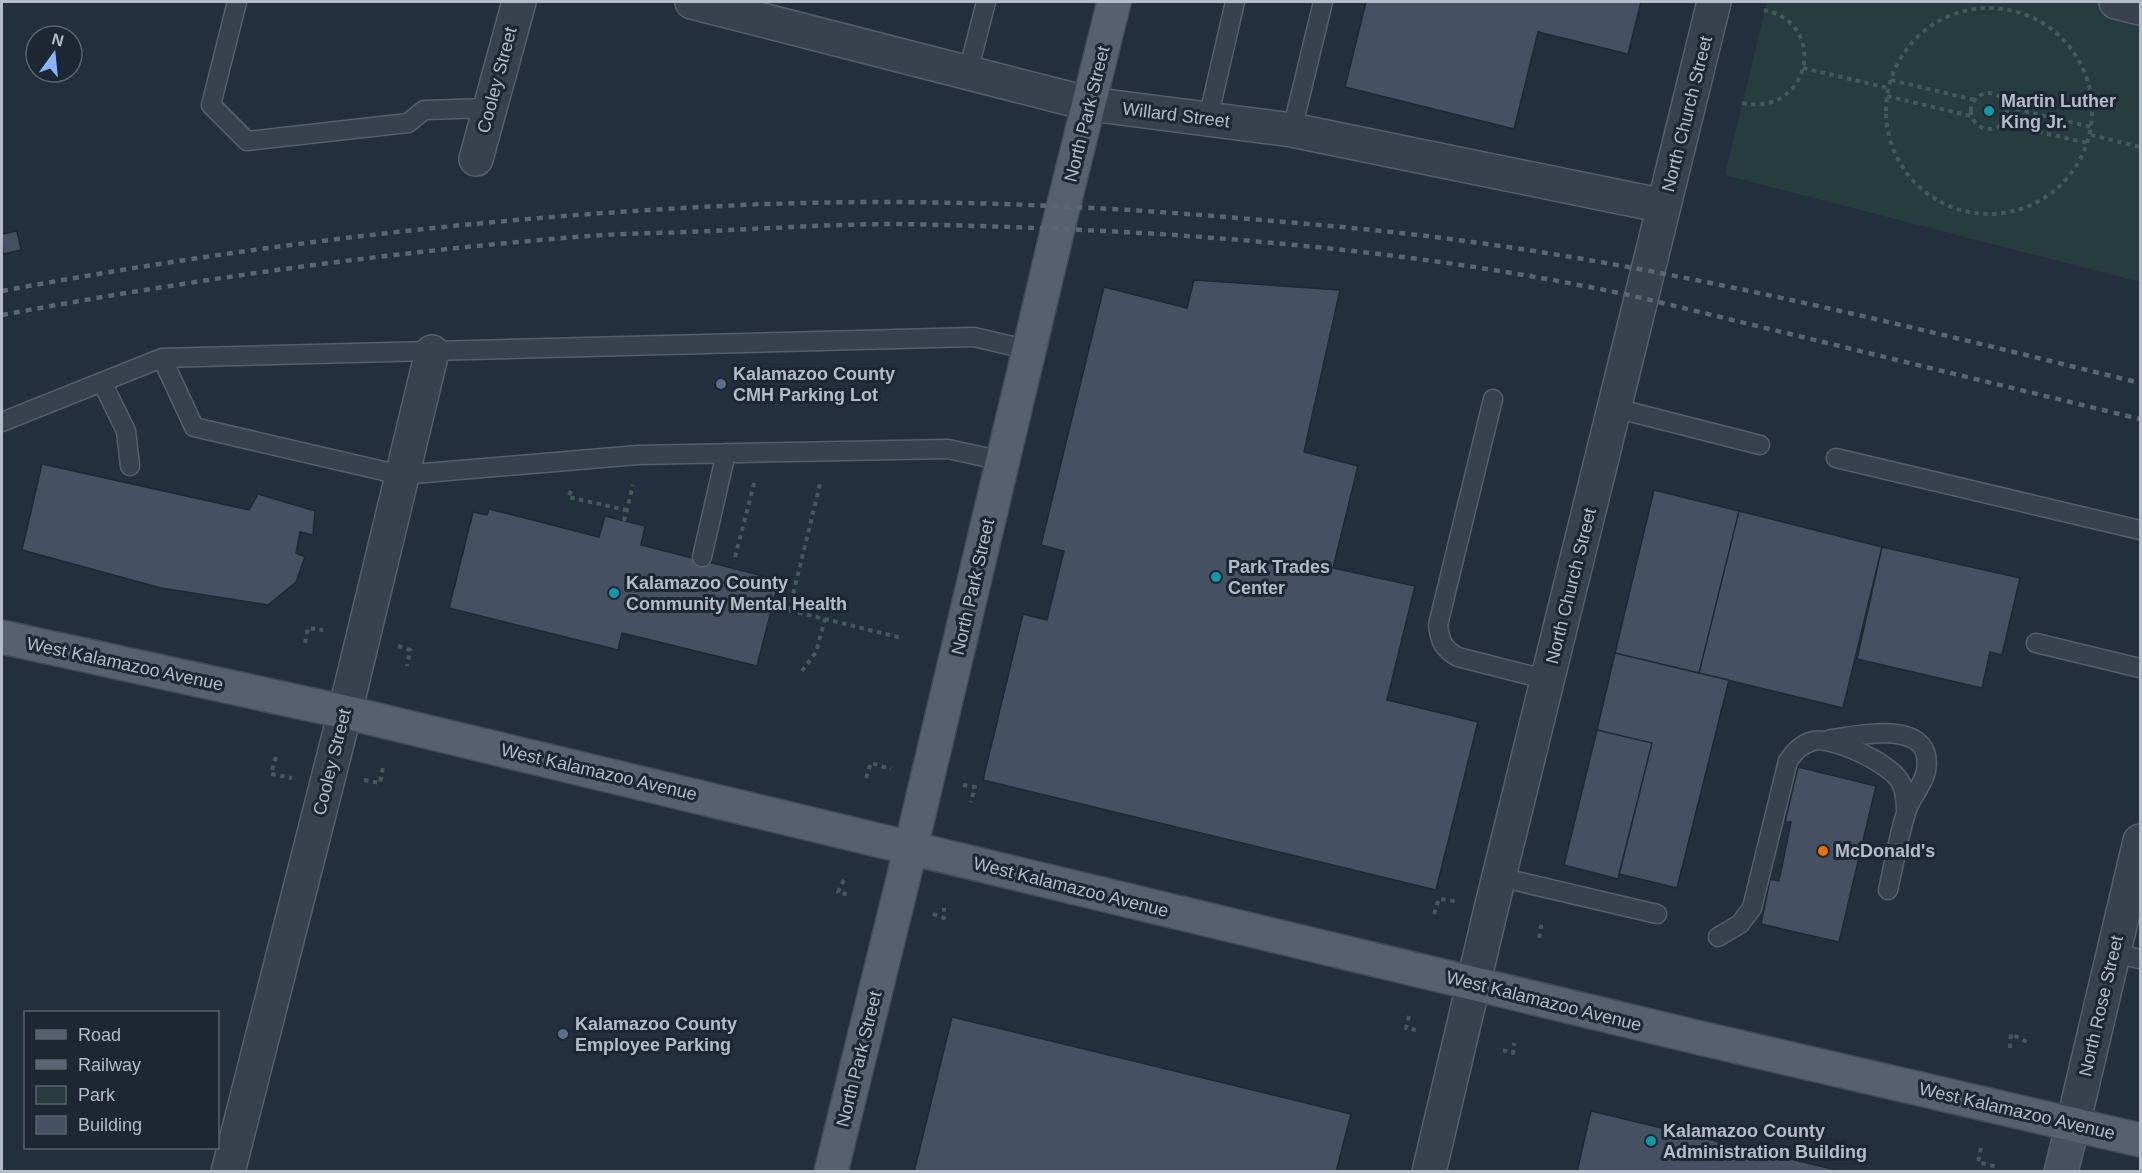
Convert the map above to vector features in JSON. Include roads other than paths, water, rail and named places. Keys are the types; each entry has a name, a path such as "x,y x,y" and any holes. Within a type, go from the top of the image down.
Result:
{"main road":[{"name":"North Park Street","path":"831,1172 1114,2"},
{"name":"West Kalamazoo Avenue","path":"2,637 345,712 1696,1037 2140,1140"}],"street":[{"name":"Cooley Street","path":"476,159 519,2"},
{"name":"Willard Street","path":"692,2 1090,104 1292,130 1664,206"},
{"name":"North Church Street","path":"1429,1172 1473,983 1714,2"},
{"path":"2116,2 2140,8"},
{"name":"Cooley Street","path":"228,1172 345,712 432,352"},
{"name":"North Rose Street","path":"2061,1172 2073,1124 2127,956 2140,841"}],"lane":[{"path":"237,2 211,105 247,141 408,123 424,110 490,108"},
{"path":"968,72 986,2"},
{"path":"1208,119 1236,2"},
{"path":"1292,130 1323,2"},
{"path":"2,422 162,358 974,337 1030,350"},
{"path":"162,358 194,427 401,475 638,455 948,449 1003,461"},
{"path":"102,382 126,431 130,466"},
{"path":"1493,399 1438,625 1440,642 1447,651 1458,657 1548,680"},
{"path":"1615,408 1760,445"},
{"path":"702,556 726,453"},
{"path":"1836,458 2140,530"},
{"path":"2036,643 2140,668"},
{"path":"1813,741 1885,734 1910,736 1918,740 1924,750 1926,772 1906,810 1888,890"},
{"path":"1718,937 1740,924 1752,908 1788,761 1795,751 1813,741 1822,740 1844,746 1888,768 1901,782 1906,810"},
{"path":"1499,877 1657,914"}],"railway":[{"path":"2,291 287,245 574,215 767,204 930,202 1039,205 1201,215 1419,235 1624,266 1797,301 2140,383"},
{"path":"2,315 226,277 376,257 602,235 876,224 1106,231 1233,239 1351,251 1526,275 1642,298 2140,419"}],"place":[{"name":"Martin Luther King Jr.","path":"1989,111"},
{"name":"Kalamazoo County CMH Parking Lot","path":"721,384"},
{"name":"Park Trades Center","path":"1216,577"},
{"name":"Kalamazoo County Community Mental Health","path":"614,593"},
{"name":"McDonald's","path":"1823,851"},
{"name":"Kalamazoo County Employee Parking","path":"563,1034"},
{"name":"Kalamazoo County Administration Building","path":"1651,1141"}]}
